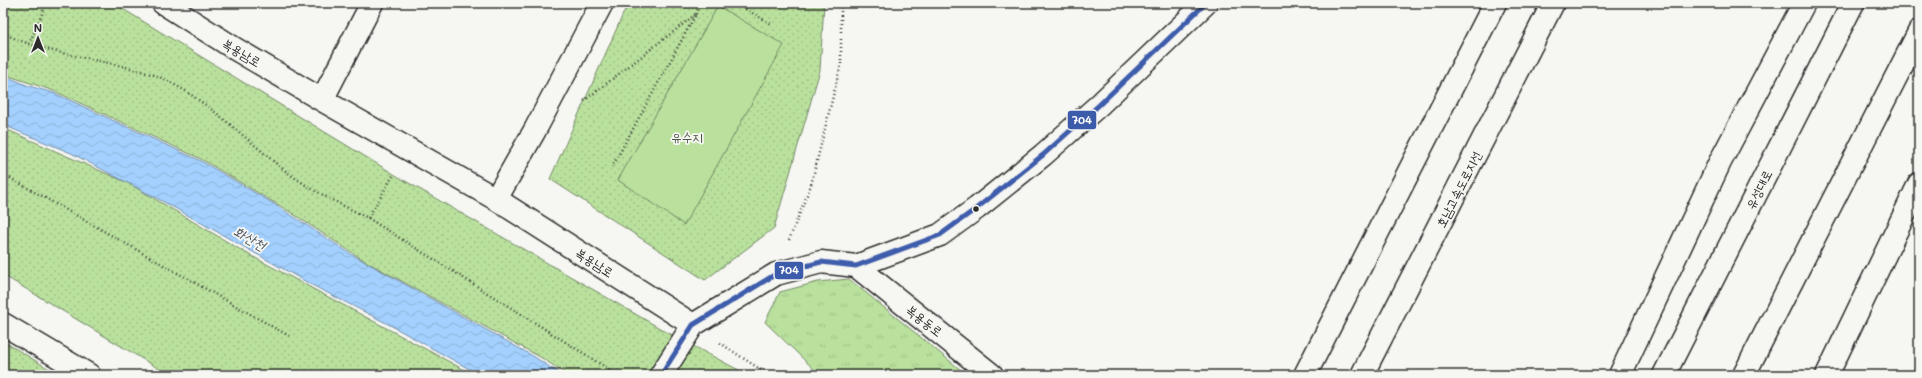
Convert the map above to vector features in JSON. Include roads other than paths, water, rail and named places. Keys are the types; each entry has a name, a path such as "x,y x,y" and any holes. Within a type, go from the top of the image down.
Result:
{"main road":[{"name":"복용남로","path":"163,3 237,50 496,199 687,334"},
{"path":"322,100 372,3"},
{"path":"496,199 535,130 602,3"},
{"path":"661,375 687,334 776,274 821,262 856,266 940,235 977,208 1043,155 1099,105 1206,3"},
{"path":"1304,375 1495,3"},
{"name":"호남고속도로지선","path":"1362,375 1553,3"},
{"path":"1620,375 1720,162 1804,3"},
{"name":"유성대로","path":"1664,375 1853,3"},
{"path":"1744,375 1919,32"},
{"path":"1827,375 1919,184"},
{"name":"복용동로","path":"856,266 992,375"},
{"path":"3,324 89,375"}],"water":[{"name":"화산천","path":"3,75 29,86 54,93 201,161 274,204 351,254 533,356 562,375 480,375 390,325 310,284 164,202 71,153 3,125"}],"park label":[{"name":"유수지","path":"687,136"}]}
